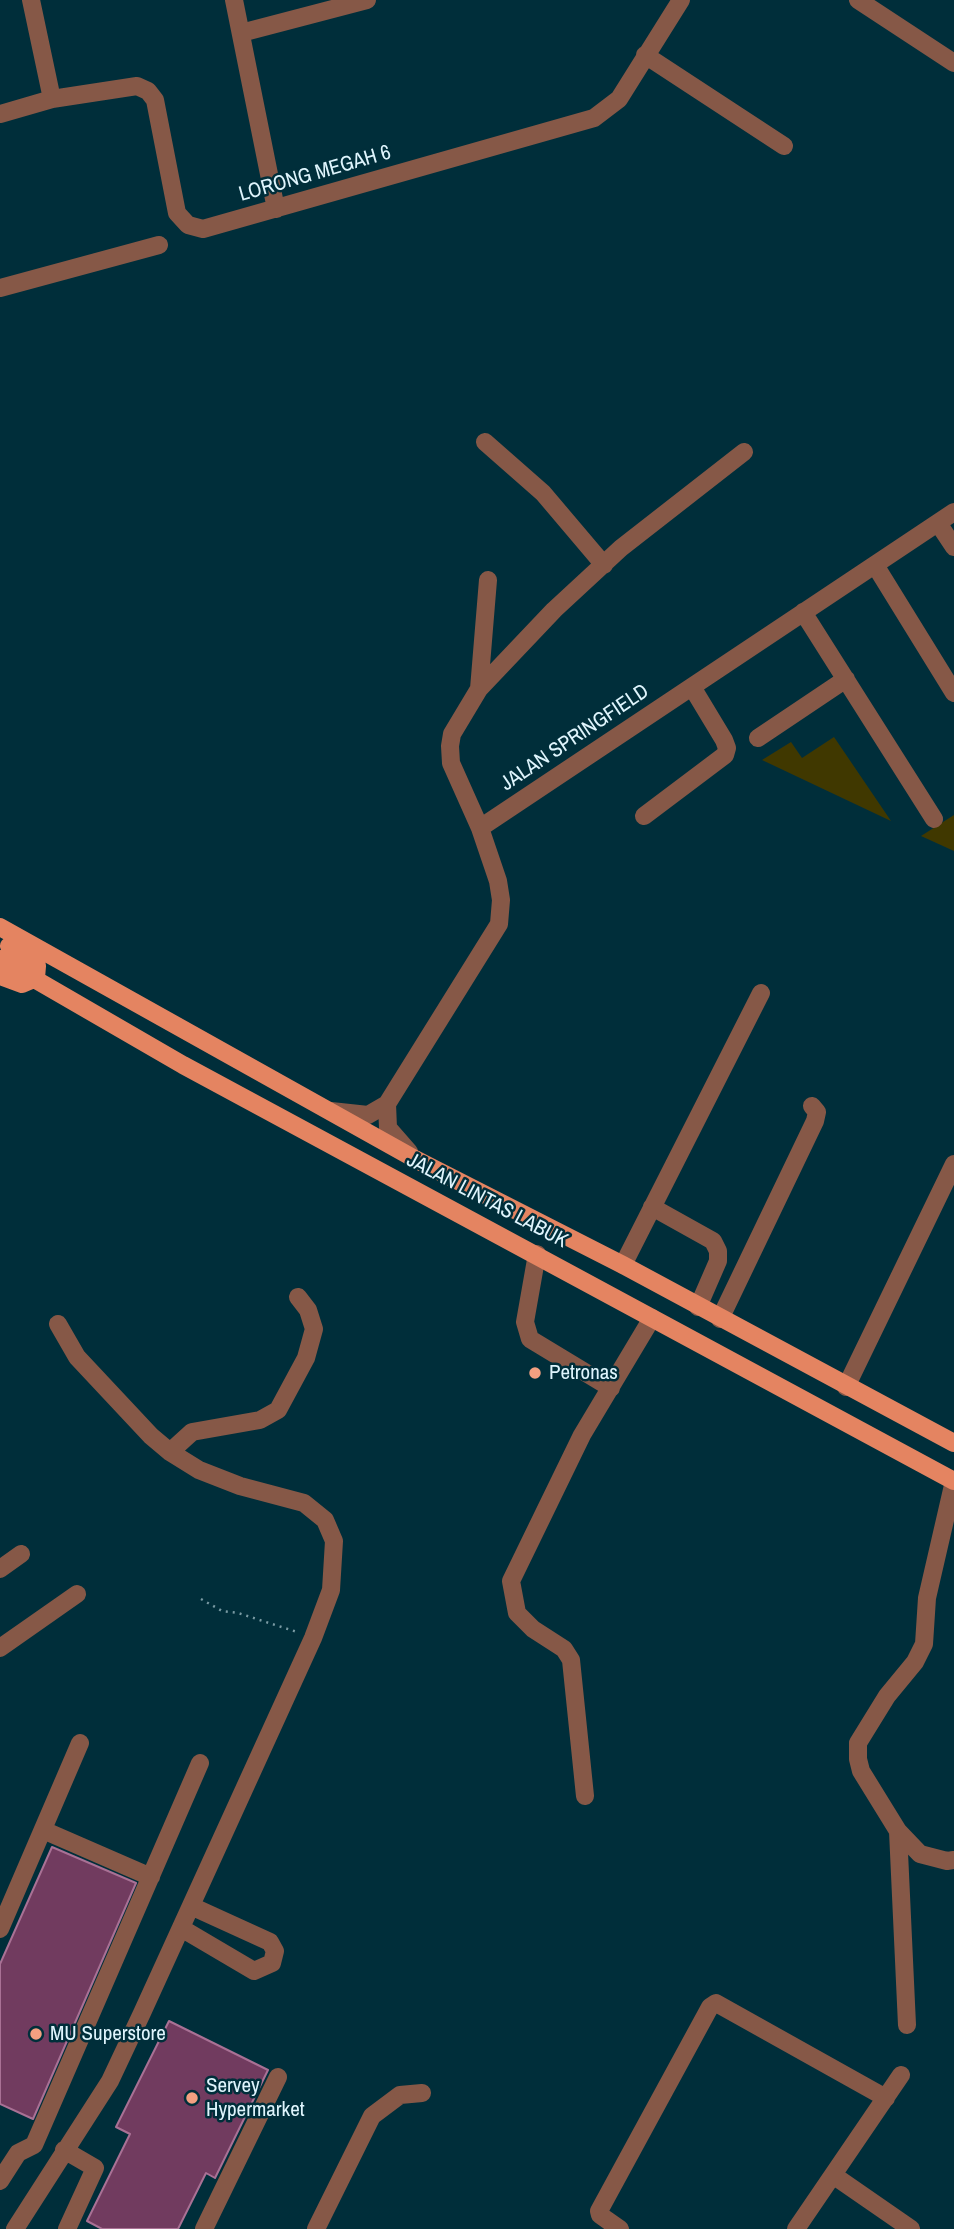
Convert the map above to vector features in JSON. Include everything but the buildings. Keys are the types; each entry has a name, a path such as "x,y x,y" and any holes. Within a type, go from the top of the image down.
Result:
{"main road":[{"name":"JALAN LINTAS LABUK","path":"0,927 328,1111 623,1265 954,1443"},
{"path":"0,940 31,959 37,966 36,978 22,984 0,976"},
{"name":"JALAN LINTAS LABUK","path":"0,958 183,1065 954,1481"}],"street":[{"path":"31,0 52,99"},
{"path":"234,0 276,209"},
{"path":"241,33 367,0"},
{"name":"LORONG MEGAH 6","path":"0,114 52,99 137,86 148,91 155,100 177,213 188,225 203,229 594,118 619,99 681,0"},
{"path":"858,0 954,63"},
{"path":"646,55 783,146"},
{"path":"0,288 159,245"},
{"path":"485,442 543,493 604,565"},
{"path":"328,1111 368,1115 387,1104 499,924 502,900 480,828 451,763 452,734 479,689 554,610 621,548 744,452"},
{"name":"JALAN SPRINGFIELD","path":"480,828 954,512"},
{"path":"938,523 954,547"},
{"path":"875,565 954,693"},
{"path":"479,689 488,580"},
{"path":"803,612 934,819"},
{"path":"758,738 846,679"},
{"path":"644,816 725,755 727,748 724,740 692,687"},
{"path":"623,1265 761,993"},
{"path":"387,1104 386,1119 393,1136 415,1158"},
{"path":"720,1318 815,1121 817,1112 812,1106"},
{"path":"846,1387 954,1164"},
{"path":"652,1207 713,1241 719,1251 718,1261 698,1307"},
{"path":"537,1254 524,1322 530,1339 611,1388"},
{"path":"170,1452 192,1432 260,1420 278,1410 306,1358 314,1329 308,1310 298,1297"},
{"path":"585,1796 571,1660 564,1649 533,1629 517,1613 511,1581 582,1435 652,1318"},
{"path":"15,2229 110,2081 181,1928 313,1638 331,1590 334,1541 325,1520 304,1503 240,1486 199,1470 170,1452 151,1436 77,1357 58,1324"},
{"path":"954,1481 948,1532 927,1598 924,1644 915,1662 887,1696 858,1743 861,1771 898,1832 920,1854 947,1861 954,1860"},
{"path":"0,1569 21,1554"},
{"path":"0,1648 76,1594"},
{"path":"0,1929 80,1743"},
{"path":"34,2145 200,1763"},
{"path":"43,1830 151,1877"},
{"path":"898,1832 907,2025"},
{"path":"181,1928 254,1971 272,1963 275,1951 270,1942 191,1906"},
{"path":"620,2229 600,2215 599,2211 710,2007 716,2003 886,2098"},
{"path":"796,2229 901,2075"},
{"path":"204,2229 278,2077"},
{"path":"316,2229 372,2116 400,2095 422,2093"},
{"path":"0,2181 7,2154 34,2145 95,2168 67,2229"},
{"path":"833,2175 911,2229"}],"path":[{"path":"201,1599 222,1611 238,1613 313,1638"}],"shaded area":[{"path":"834,737 891,821 762,760 791,742 802,758"},
{"path":"954,815 954,851 921,836"}],"place":[{"name":"Petronas","path":"535,1373"},
{"name":"MU Superstore","path":"36,2034"},
{"name":"Servey Hypermarket","path":"192,2098"}]}
